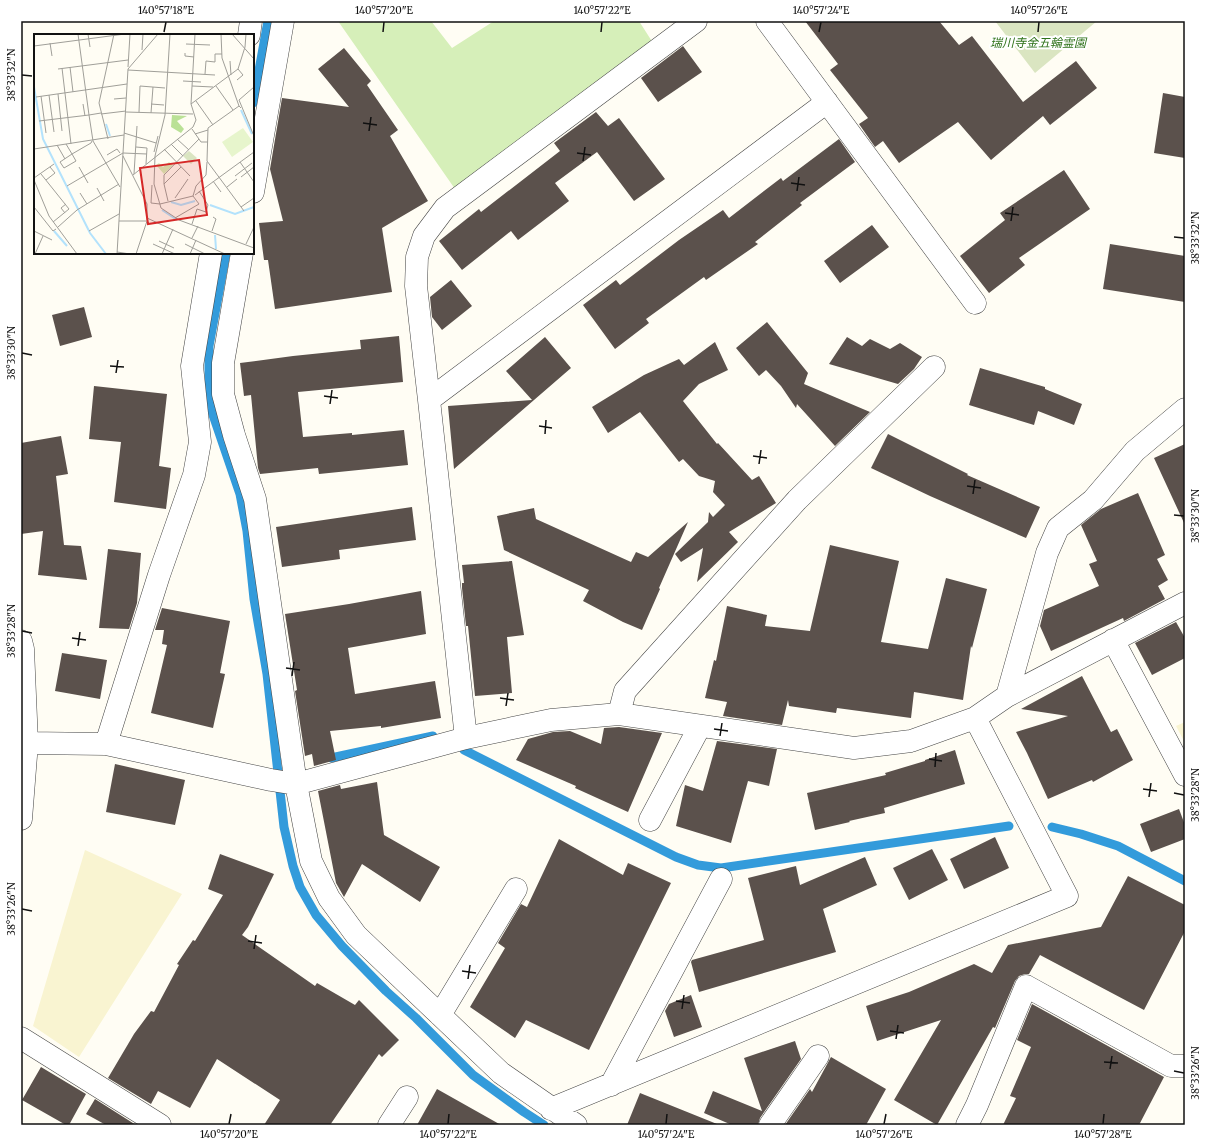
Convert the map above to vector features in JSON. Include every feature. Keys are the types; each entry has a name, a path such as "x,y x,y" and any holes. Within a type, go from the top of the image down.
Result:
{"street":[{"path":"249,34 251,21"},
{"path":"254,186 283,21"},
{"path":"466,738 416,286 417,257 424,236 445,208 696,21"},
{"path":"767,21 975,303"},
{"path":"429,400 827,102"},
{"path":"106,744 159,575 194,475 200,442 192,366 211,254"},
{"path":"242,254 223,363 223,394 234,435 255,499 284,782 311,861 329,898 356,935 501,1074 576,1125"},
{"path":"620,714 625,691 792,506 934,367"},
{"path":"1007,696 1047,553 1058,528 1092,500 1134,451 1185,409"},
{"path":"25,734 106,744 284,782 466,738 551,720 620,714 854,748 911,741 975,718 1007,696 1185,603"},
{"path":"1113,640 1185,776"},
{"path":"21,641 23,649 25,734 21,819"},
{"path":"551,1109 1067,896 975,718"},
{"path":"650,820 700,726"},
{"path":"611,1085 721,879"},
{"path":"440,1015 516,889"},
{"path":"967,1125 977,1105 1026,986 1171,1066 1185,1066"},
{"path":"21,1038 160,1125"},
{"path":"770,1125 818,1056"},
{"path":"389,1125 406,1097"}],"shaded area":[{"path":"1185,722 1185,743 1176,726"},
{"path":"85,850 182,894 79,1057 33,1026"}],"green space":[{"path":"338,21 431,21 452,48 494,21 639,21 653,43 455,189"},
{"name":"瑞川寺金五輪霊園","path":"995,21 1097,21 1035,73"}],"building":[{"path":"805,21 939,21 959,45 972,36 1023,102 1076,61 1097,88 1050,125 1043,116 991,160 958,122 899,163 883,141 875,147 859,124 868,118 830,70 838,64"},
{"path":"683,46 702,72 658,102 641,78"},
{"path":"344,48 371,81 367,85 398,130 390,136 428,201 382,228 392,292 275,309 268,260 264,260 259,223 283,221 270,169 282,98 349,107 318,69"},
{"path":"1163,93 1185,97 1185,158 1154,153"},
{"path":"596,112 608,126 619,118 665,179 634,201 597,152 555,183 569,201 518,240 511,231 462,270 439,241 479,209 481,212 560,151 554,143"},
{"path":"839,139 855,162 800,203 802,205 755,242 758,244 706,280 704,277 646,319 649,323 615,349 583,305 616,280 620,285 679,240 723,210 729,218 781,178 783,181"},
{"path":"1064,170 1090,209 1019,258 1025,265 989,293 960,256 1005,220 1000,213"},
{"path":"872,225 889,247 840,283 824,261"},
{"path":"1110,244 1185,256 1185,302 1103,289"},
{"path":"451,280 472,306 442,330 432,317 430,297"},
{"path":"84,307 92,337 60,346 52,315"},
{"path":"767,322 808,373 804,384 870,412 835,446 797,404 796,408 781,386 766,370 759,376 736,348"},
{"path":"399,336 403,382 298,392 303,437 352,433 352,435 404,430 408,465 319,474 318,468 260,474 258,468 251,395 244,396 240,363 361,349 360,340"},
{"path":"545,337 571,368 454,469 448,406 532,400 506,371"},
{"path":"847,337 862,346 870,339 890,349 900,343 922,357 914,369 898,384 829,364"},
{"path":"715,342 728,370 699,384 683,401 717,444 718,443 752,480 759,476 776,503 729,532 738,542 697,582 703,548 681,562 675,554 708,522 709,512 713,517 725,505 713,492 715,481 699,476 683,459 679,462 640,412 608,433 592,407 644,375 668,364 679,359 684,365"},
{"path":"980,368 1045,387 1045,389 1082,404 1074,425 1038,411 1034,425 969,405"},
{"path":"94,386 167,394 159,466 171,468 166,509 114,502 121,442 89,439"},
{"path":"888,434 968,474 967,475 1040,507 1026,538 930,496 871,468"},
{"path":"61,436 68,474 56,476 64,545 81,546 87,580 38,575 43,531 21,534 21,443"},
{"path":"1185,444 1185,525 1154,458"},
{"path":"1138,493 1165,555 1157,559 1168,580 1158,586 1165,599 1124,621 1123,618 1051,651 1040,626 1044,610 1099,586 1089,564 1097,561 1081,525 1101,509"},
{"path":"412,507 416,540 339,550 340,559 282,567 276,527"},
{"path":"534,508 536,519 631,562 636,552 648,557 688,522 642,630 623,622 583,601 589,590 504,550 497,516"},
{"path":"830,545 899,561 881,642 928,649 946,578 987,589 972,648 971,646 963,700 914,692 911,718 837,708 836,713 789,706 788,700 782,725 723,716 727,702 705,698 714,660 716,661 727,606 767,615 765,626 810,631"},
{"path":"108,549 141,553 137,603 129,629 99,628"},
{"path":"512,561 524,635 507,637 512,693 475,696 468,626 466,626 462,588 462,583 464,583 462,565"},
{"path":"421,591 426,634 348,648 355,694 435,681 441,718 381,728 381,726 330,731 336,760 314,766 312,754 305,756 295,691 297,690 285,614"},
{"path":"162,608 230,621 220,673 225,674 213,728 151,713 167,645 162,644 164,630 155,630"},
{"path":"1176,622 1185,638 1185,658 1152,675 1135,643"},
{"path":"62,653 107,660 100,699 55,691"},
{"path":"1082,676 1111,732 1117,729 1133,760 1093,782 1092,780 1048,799 1016,732 1068,716 1021,709"},
{"path":"619,727 662,733 628,812 575,788 576,786 516,760 528,739 553,732 570,731 601,744 604,728"},
{"path":"717,741 777,749 769,786 748,781 731,843 676,826 685,785 703,791"},
{"path":"955,750 965,784 884,808 885,813 815,830 807,793 886,775 885,773"},
{"path":"115,764 185,780 175,825 106,812"},
{"path":"377,782 384,835 440,867 420,902 362,864 344,897 336,883 318,791 340,785 341,789"},
{"path":"1179,809 1185,825 1185,839 1151,852 1140,824"},
{"path":"995,837 1009,868 964,889 950,859"},
{"path":"559,839 623,875 628,863 671,883 589,1050 526,1020 515,1038 470,1007 505,948 498,943 521,904 527,907"},
{"path":"932,849 948,880 909,900 893,868"},
{"path":"220,854 274,874 248,927 242,935 315,986 317,983 355,1005 359,1000 399,1040 382,1057 379,1054 330,1125 264,1125 280,1100 217,1059 190,1108 158,1091 151,1104 108,1078 134,1034 151,1011 154,1012 179,965 177,964 193,940 195,941 223,895 208,889"},
{"path":"865,857 877,885 823,909 836,952 699,992 691,962 692,960 764,940 748,878 796,866 800,885"},
{"path":"1128,876 1185,905 1185,931 1144,1010 1040,955 1029,974 1019,976 1015,981 995,1028 993,1027 937,1125 894,1100 941,1020 877,1041 866,1006 909,992 974,964 992,973 1008,945 1101,927"},
{"path":"691,995 702,1027 674,1037 665,1011 669,1004"},
{"path":"1032,1004 1164,1077 1139,1125 1003,1125 1016,1098 1010,1096 1031,1047 1017,1040"},
{"path":"795,1041 801,1059 760,1118 758,1125 732,1125 704,1113 713,1091 762,1111 744,1058"},
{"path":"831,1057 886,1089 866,1125 785,1125 810,1089 812,1092"},
{"path":"41,1067 86,1094 69,1125 66,1125 22,1100"},
{"path":"437,1089 501,1125 417,1125"},
{"path":"640,1093 717,1124 717,1125 627,1125"},
{"path":"95,1099 136,1125 106,1125 86,1114"}],"waterway":[{"path":"254,98 268,21"},
{"path":"226,254 209,346 211,409 240,494 247,531 254,599 267,674 284,827 293,866 300,887 316,915 342,946 386,991 416,1018 473,1075 544,1125"},
{"path":"331,758 433,736"},
{"path":"464,750 676,857 698,865 721,868 1009,826"},
{"path":"1052,827 1081,834 1118,846 1185,881"}]}
